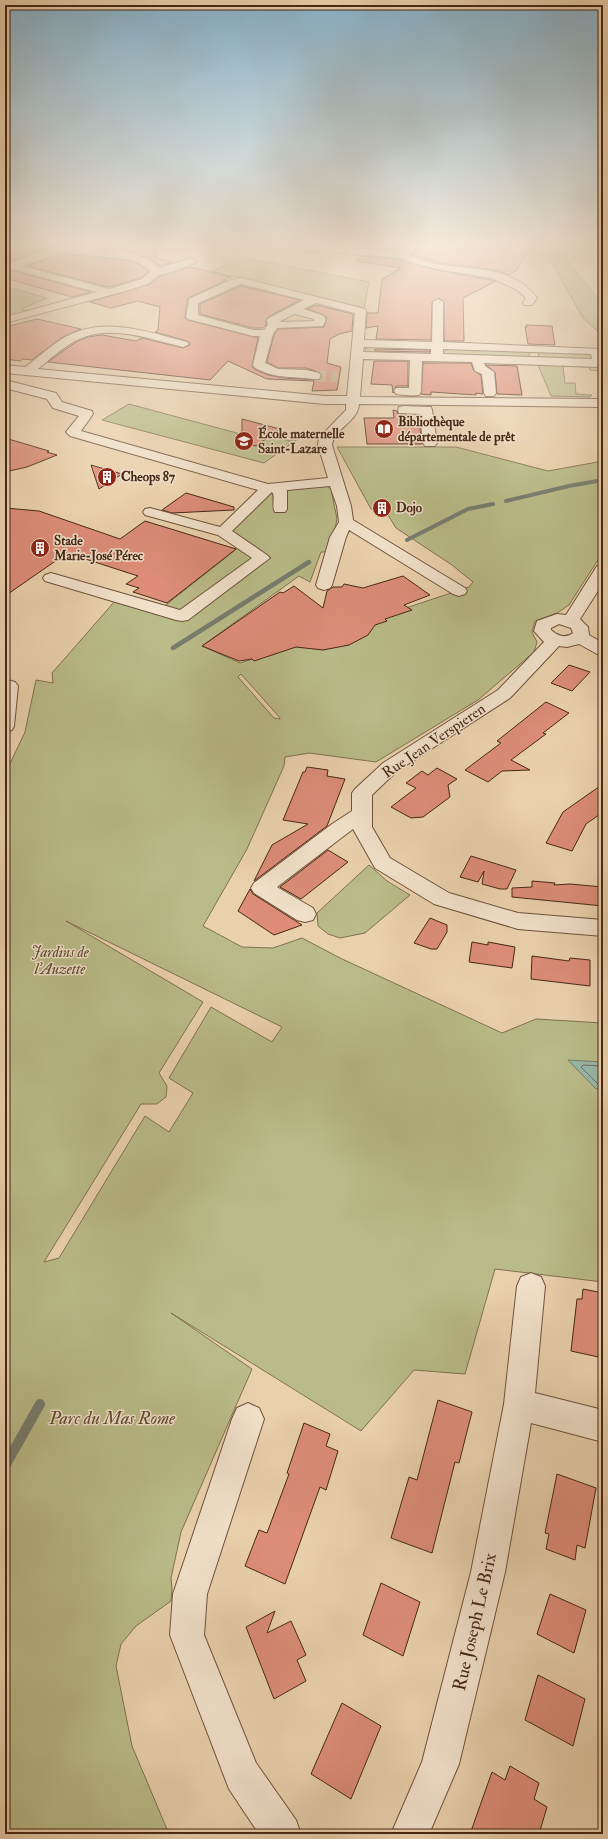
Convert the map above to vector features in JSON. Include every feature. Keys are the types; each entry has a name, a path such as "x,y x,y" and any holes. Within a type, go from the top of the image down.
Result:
{"street":[{"path":"29,370 75,336 90,331 108,329 126,331 183,344"},
{"path":"237,329 253,333 270,329"},
{"path":"270,329 259,365 276,373 306,374 315,376"},
{"path":"324,585 338,537 346,522 344,506 325,445 326,438 352,406 350,378 357,349 359,329"},
{"path":"437,329 437,358"},
{"path":"437,345 539,345 597,350 601,364 416,357 357,349 437,345"},
{"path":"533,361 539,345"},
{"path":"400,392 415,392 416,357"},
{"path":"478,359 479,368 488,372 490,393"},
{"path":"5,369 88,376 352,406 603,403"},
{"path":"5,384 52,396 88,376"},
{"path":"52,396 57,405 87,414 73,432 274,488 336,481"},
{"path":"352,406 362,410 426,410 430,443"},
{"path":"274,488 281,498 280,509"},
{"path":"223,532 274,488"},
{"path":"51,578 182,616 262,558 223,532 150,512"},
{"path":"346,522 459,592"},
{"path":"570,621 603,569"},
{"path":"580,638 582,634 580,627 570,621 557,619 543,625 542,632 555,640 569,641 580,638 603,650"},
{"name":"Rue Jean Verspieren","path":"555,640 504,694 390,767 362,793 362,827 382,863 442,899 518,921 603,928"},
{"path":"5,684 9,686 5,726"},
{"path":"304,914 262,888 339,829 362,814"},
{"name":"Rue Joseph Le Brix","path":"410,1834 440,1764 488,1572 519,1404 531,1286"},
{"path":"519,1404 603,1426"},
{"path":"248,1418 190,1594 187,1635 242,1776 282,1834"}],"green space":[{"path":"595,329 603,329 603,336"},
{"path":"366,345 431,348 432,355 365,354"},
{"path":"442,349 527,351 530,358 443,356"},
{"path":"538,350 592,354 594,360 539,360"},
{"path":"523,362 598,366 599,371 590,370 589,367 563,366 565,383 575,383 576,394 592,395 590,397 551,396 538,365"},
{"path":"129,404 248,436 242,440 243,442 255,446 270,436 290,441 298,435 302,436 264,463 102,420"},
{"path":"337,447 456,447 548,471 603,461 603,552 569,605 557,613 535,621 532,632 537,642 534,652 478,700 376,762 309,753 285,757 284,766 247,849 203,926 242,947 273,948 302,938 340,958 502,1033 536,1019 603,1023 603,1282 495,1269 465,1374 414,1370 361,1431 171,1313 252,1369 181,1532 171,1578 171,1601 136,1626 121,1644 116,1666 132,1746 169,1834 5,1834 5,774 25,732 36,680 53,683 52,673 115,601 157,612 244,543 229,531 270,492 327,486 331,489 337,519 330,552 321,552 310,582 299,576 202,646 240,663 469,587 473,582 452,565 396,528 386,512 371,509","holes":["241,674 280,718 280,719 274,718 238,677","66,921 282,1027 272,1042 211,1007 169,1078 193,1093 169,1132 145,1116 59,1258 44,1262 141,1104 157,1104 166,1097 167,1086 159,1073 203,1002"]},
{"path":"369,865 387,881 410,895 365,933 340,938 328,934 318,926 317,913"}],"water":[{"path":"568,1060 603,1062 603,1091 595,1088"}],"building":[{"path":"5,329 81,329 61,338 32,360 23,359 20,361 5,359"},
{"path":"222,329 258,338 252,366 254,369 268,375 284,378 320,380 322,375 319,372 306,368 278,368 267,362 274,335 278,329 352,329 352,331 339,334 330,339 327,363 341,367 337,390 312,391 314,381 267,379 228,361 210,380 48,362 76,342 88,337 102,335 136,341 142,338 183,348 190,345 187,341 155,332 158,330"},
{"path":"378,329 431,329 431,340 376,339"},
{"path":"444,329 464,329 464,341 444,341"},
{"path":"525,329 552,329 555,345 528,344"},
{"path":"375,349 430,350 430,352 375,351"},
{"path":"374,361 408,361 408,386 396,386 393,393 392,385 371,384"},
{"path":"423,363 471,363 474,371 481,375 483,394 476,393 476,395 431,392 431,395 421,394"},
{"path":"486,365 517,366 522,395 497,394 495,372"},
{"name":"Bibliothèque départementale de prêt","path":"393,410 397,411 398,414 405,415 419,421 422,444 367,444 364,418 394,418"},
{"path":"242,419 280,429 256,446 242,442"},
{"path":"5,438 49,451 47,452 57,455 27,467 5,472"},
{"path":"91,465 122,474 99,489"},
{"path":"186,493 234,507 234,510 172,513 162,510"},
{"path":"5,508 39,511 120,539 145,521 236,549 167,603 133,592 139,588 126,584 138,576 67,553 5,596"},
{"path":"403,576 430,595 404,605 412,610 385,619 387,621 375,625 368,635 349,645 323,650 296,647 254,661 252,659 239,661 202,646 280,592 283,593 294,586 323,608 327,591 333,587 342,587 344,584 363,588"},
{"path":"569,665 590,672 572,691 551,683"},
{"path":"546,702 569,713 543,733 546,734 511,760 530,770 502,771 488,782 465,770 501,743 497,741"},
{"path":"307,767 328,770 327,776 345,779 327,826 254,881 272,845 308,824 283,820 303,772 305,772"},
{"path":"437,768 457,779 448,785 450,797 423,817 411,818 391,807 416,788 406,783 422,771 428,775"},
{"path":"603,784 603,812 586,824 572,851 546,843 563,812"},
{"path":"328,850 348,862 301,899 280,887"},
{"path":"471,856 516,870 507,889 500,889 482,884 484,871 478,882 460,877"},
{"path":"532,881 555,883 554,885 570,884 603,887 603,906 512,897 512,888 532,887"},
{"path":"250,889 253,894 302,925 274,935 238,911"},
{"path":"430,918 447,925 447,932 437,949 431,949 414,943"},
{"path":"472,942 488,945 488,942 515,947 512,968 469,962"},
{"path":"532,956 569,961 570,958 590,960 590,986 531,979"},
{"path":"583,1289 603,1293 603,1358 571,1351 577,1299 582,1299"},
{"path":"438,1400 472,1412 459,1463 455,1462 432,1553 391,1538 409,1477 417,1480"},
{"path":"304,1423 330,1434 326,1446 338,1451 326,1490 320,1487 285,1584 245,1566 259,1530 267,1533 289,1474 287,1473"},
{"path":"557,1474 596,1488 585,1548 577,1545 575,1560 546,1549 549,1534 545,1533"},
{"path":"381,1583 420,1602 403,1656 363,1635"},
{"path":"550,1594 586,1610 574,1653 537,1634"},
{"path":"275,1611 267,1633 291,1621 306,1655 297,1660 306,1681 274,1699 246,1627"},
{"path":"538,1675 585,1699 573,1746 525,1720"},
{"path":"342,1703 381,1726 351,1799 311,1774"},
{"path":"510,1766 539,1783 534,1799 547,1807 539,1834 470,1834 492,1772 505,1780"}],"waterway":[{"path":"506,501 569,486 603,480"},
{"path":"407,540 468,509 493,504"},
{"path":"173,648 309,562"},
{"path":"5,1466 40,1404"}],"tunnel":[{"path":"315,376 338,377"}],"place":[{"name":"Bibliothèque départementale de prêt","path":"384,429"},
{"name":"École maternelle Saint-Lazare","path":"244,441"},
{"name":"Cheops 87","path":"107,477"},
{"name":"Dojo","path":"382,508"},
{"name":"Stade Marie-José Pérec","path":"40,548"}],"park label":[{"name":"Jardins de l'Auzette","path":"60,960"},
{"name":"Parc du Mas Rome","path":"112,1418"}]}
